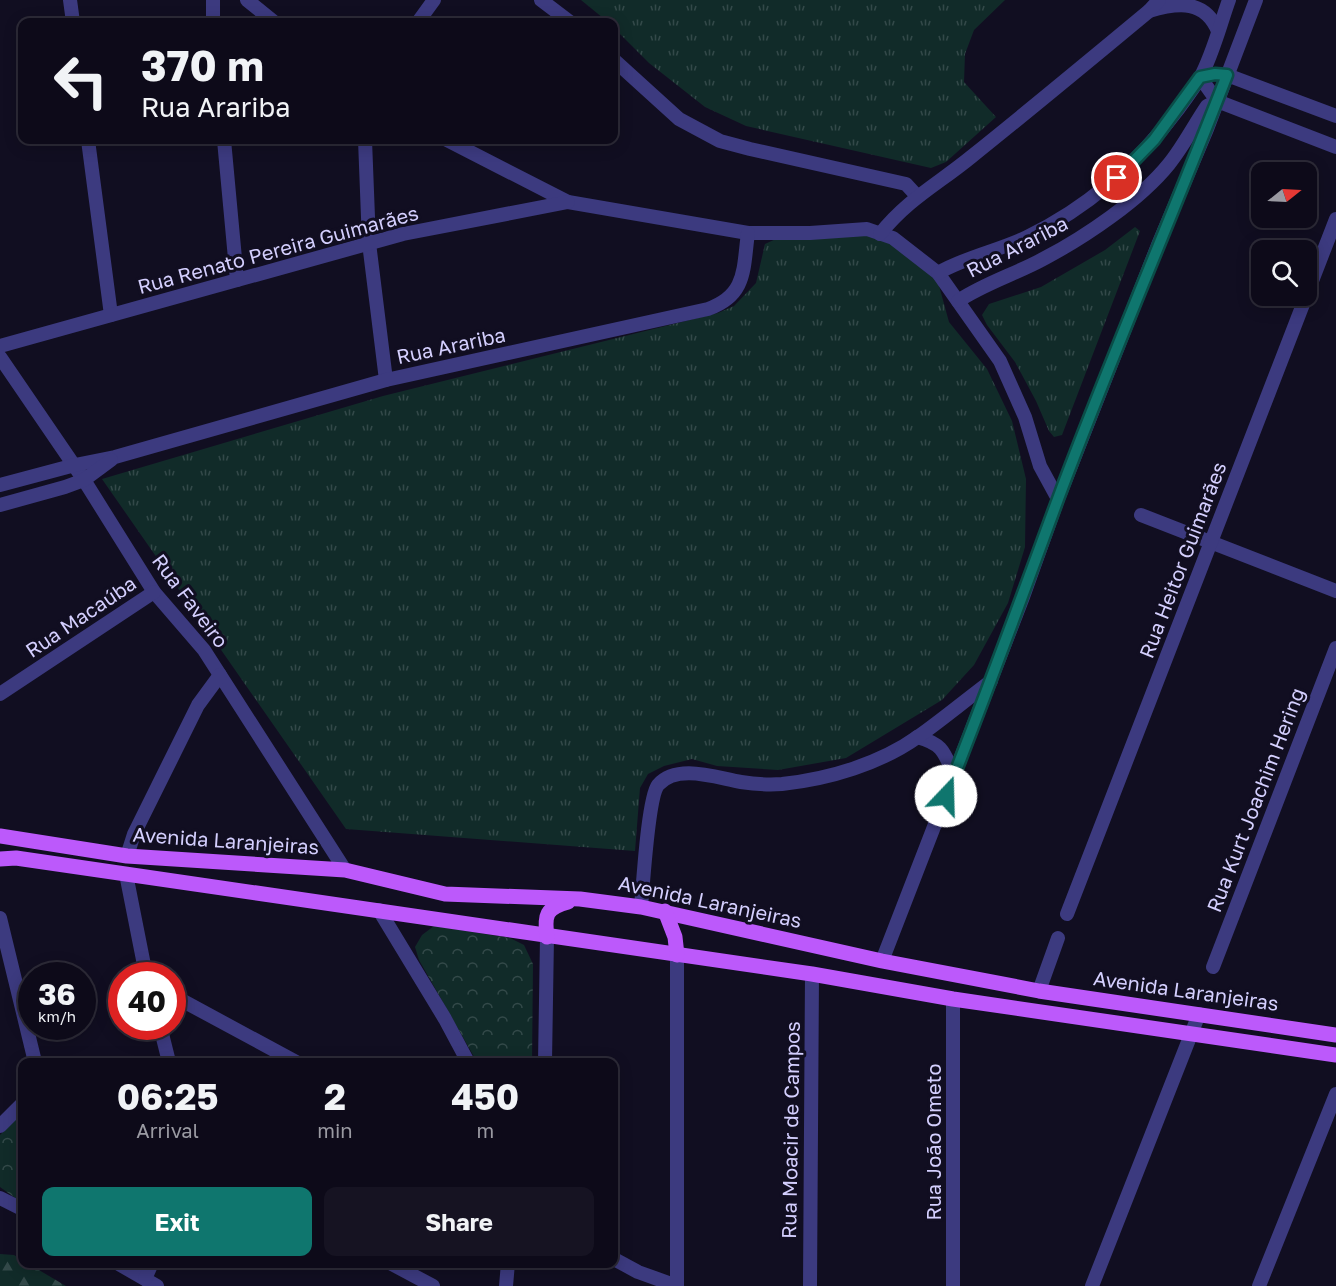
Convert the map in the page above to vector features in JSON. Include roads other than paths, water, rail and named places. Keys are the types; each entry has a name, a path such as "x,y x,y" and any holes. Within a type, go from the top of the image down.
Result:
{"main road":[{"name":"Avenida Laranjeiras","path":"0,836 127,856 345,870 445,894 580,899 640,907 882,961 1039,991 1336,1035"},
{"name":"Avenida Laranjeiras","path":"2,862 26,860 380,910 547,937 812,974 953,999 1336,1055"},
{"path":"547,937 545,922 548,912 556,905 580,899"},
{"path":"665,911 675,937 677,955"}],"street":[{"path":"70,0 72,18"},
{"path":"213,0 213,18"},
{"path":"247,0 269,18"},
{"path":"421,18 434,0"},
{"path":"541,0 565,18"},
{"path":"880,234 893,218 917,196 964,163 1149,11 1159,0"},
{"name":"Rua Arariba","path":"938,273 952,264 987,254 1028,237 1090,199 1117,178 1154,140 1200,77 1229,0"},
{"path":"882,961 991,681 1058,499 1256,0"},
{"path":"1149,11 1174,3 1189,3 1204,10 1215,23 1218,31"},
{"path":"618,64 666,109 705,135 735,146 906,184 917,196"},
{"path":"1336,116 1227,75 1215,74 1200,77 1217,101 1336,147"},
{"name":"Rua Arariba","path":"958,301 976,289 1053,254 1125,205 1169,164 1207,106 1217,101"},
{"path":"89,144 111,315"},
{"path":"224,144 237,280"},
{"path":"365,144 369,243 386,380"},
{"path":"455,144 568,202 748,233 810,233 867,229 893,238 938,273 1000,361 1025,417 1040,466 1058,499"},
{"name":"Rua Renato Pereira Guimarães","path":"0,346 403,234 568,202"},
{"name":"Rua Heitor Guimarães","path":"1067,915 1336,219"},
{"name":"Rua Arariba","path":"0,485 115,457 386,380 719,305 730,298 741,283 748,233"},
{"name":"Rua Faveiro","path":"0,357 75,465 154,592 204,650 345,870"},
{"name":"Rua Arariba","path":"0,505 65,488 84,480 115,457"},
{"path":"1141,515 1336,591"},
{"name":"Rua Macaúba","path":"0,694 154,592"},
{"name":"Rua Kurt Joachim Hering","path":"1213,967 1336,648"},
{"path":"127,856 134,834 198,705 220,675"},
{"path":"640,907 651,806 658,786 666,780 674,775 694,774 744,782 780,784 821,778 864,766 917,738 991,681"},
{"path":"917,738 931,741 944,752 954,776"},
{"path":"126,874 143,962"},
{"path":"380,910 466,1058"},
{"path":"0,918 34,1058"},
{"path":"545,1058 547,937"},
{"path":"1039,991 1058,938"},
{"path":"618,1261 638,1272 677,1286 677,955"},
{"name":"Rua Moacir de Campos","path":"810,1286 812,974"},
{"name":"Rua João Ometo","path":"953,999 953,1286"},
{"path":"186,1003 289,1058"},
{"path":"1092,1286 1198,1014"},
{"path":"163,1040 168,1058"},
{"path":"1260,1286 1336,1094"},
{"path":"0,1126 18,1108"},
{"path":"0,1198 18,1207"},
{"path":"126,1268 158,1286"},
{"path":"145,1279 150,1268"},
{"path":"399,1268 433,1286"},
{"path":"506,1286 508,1268"}]}
